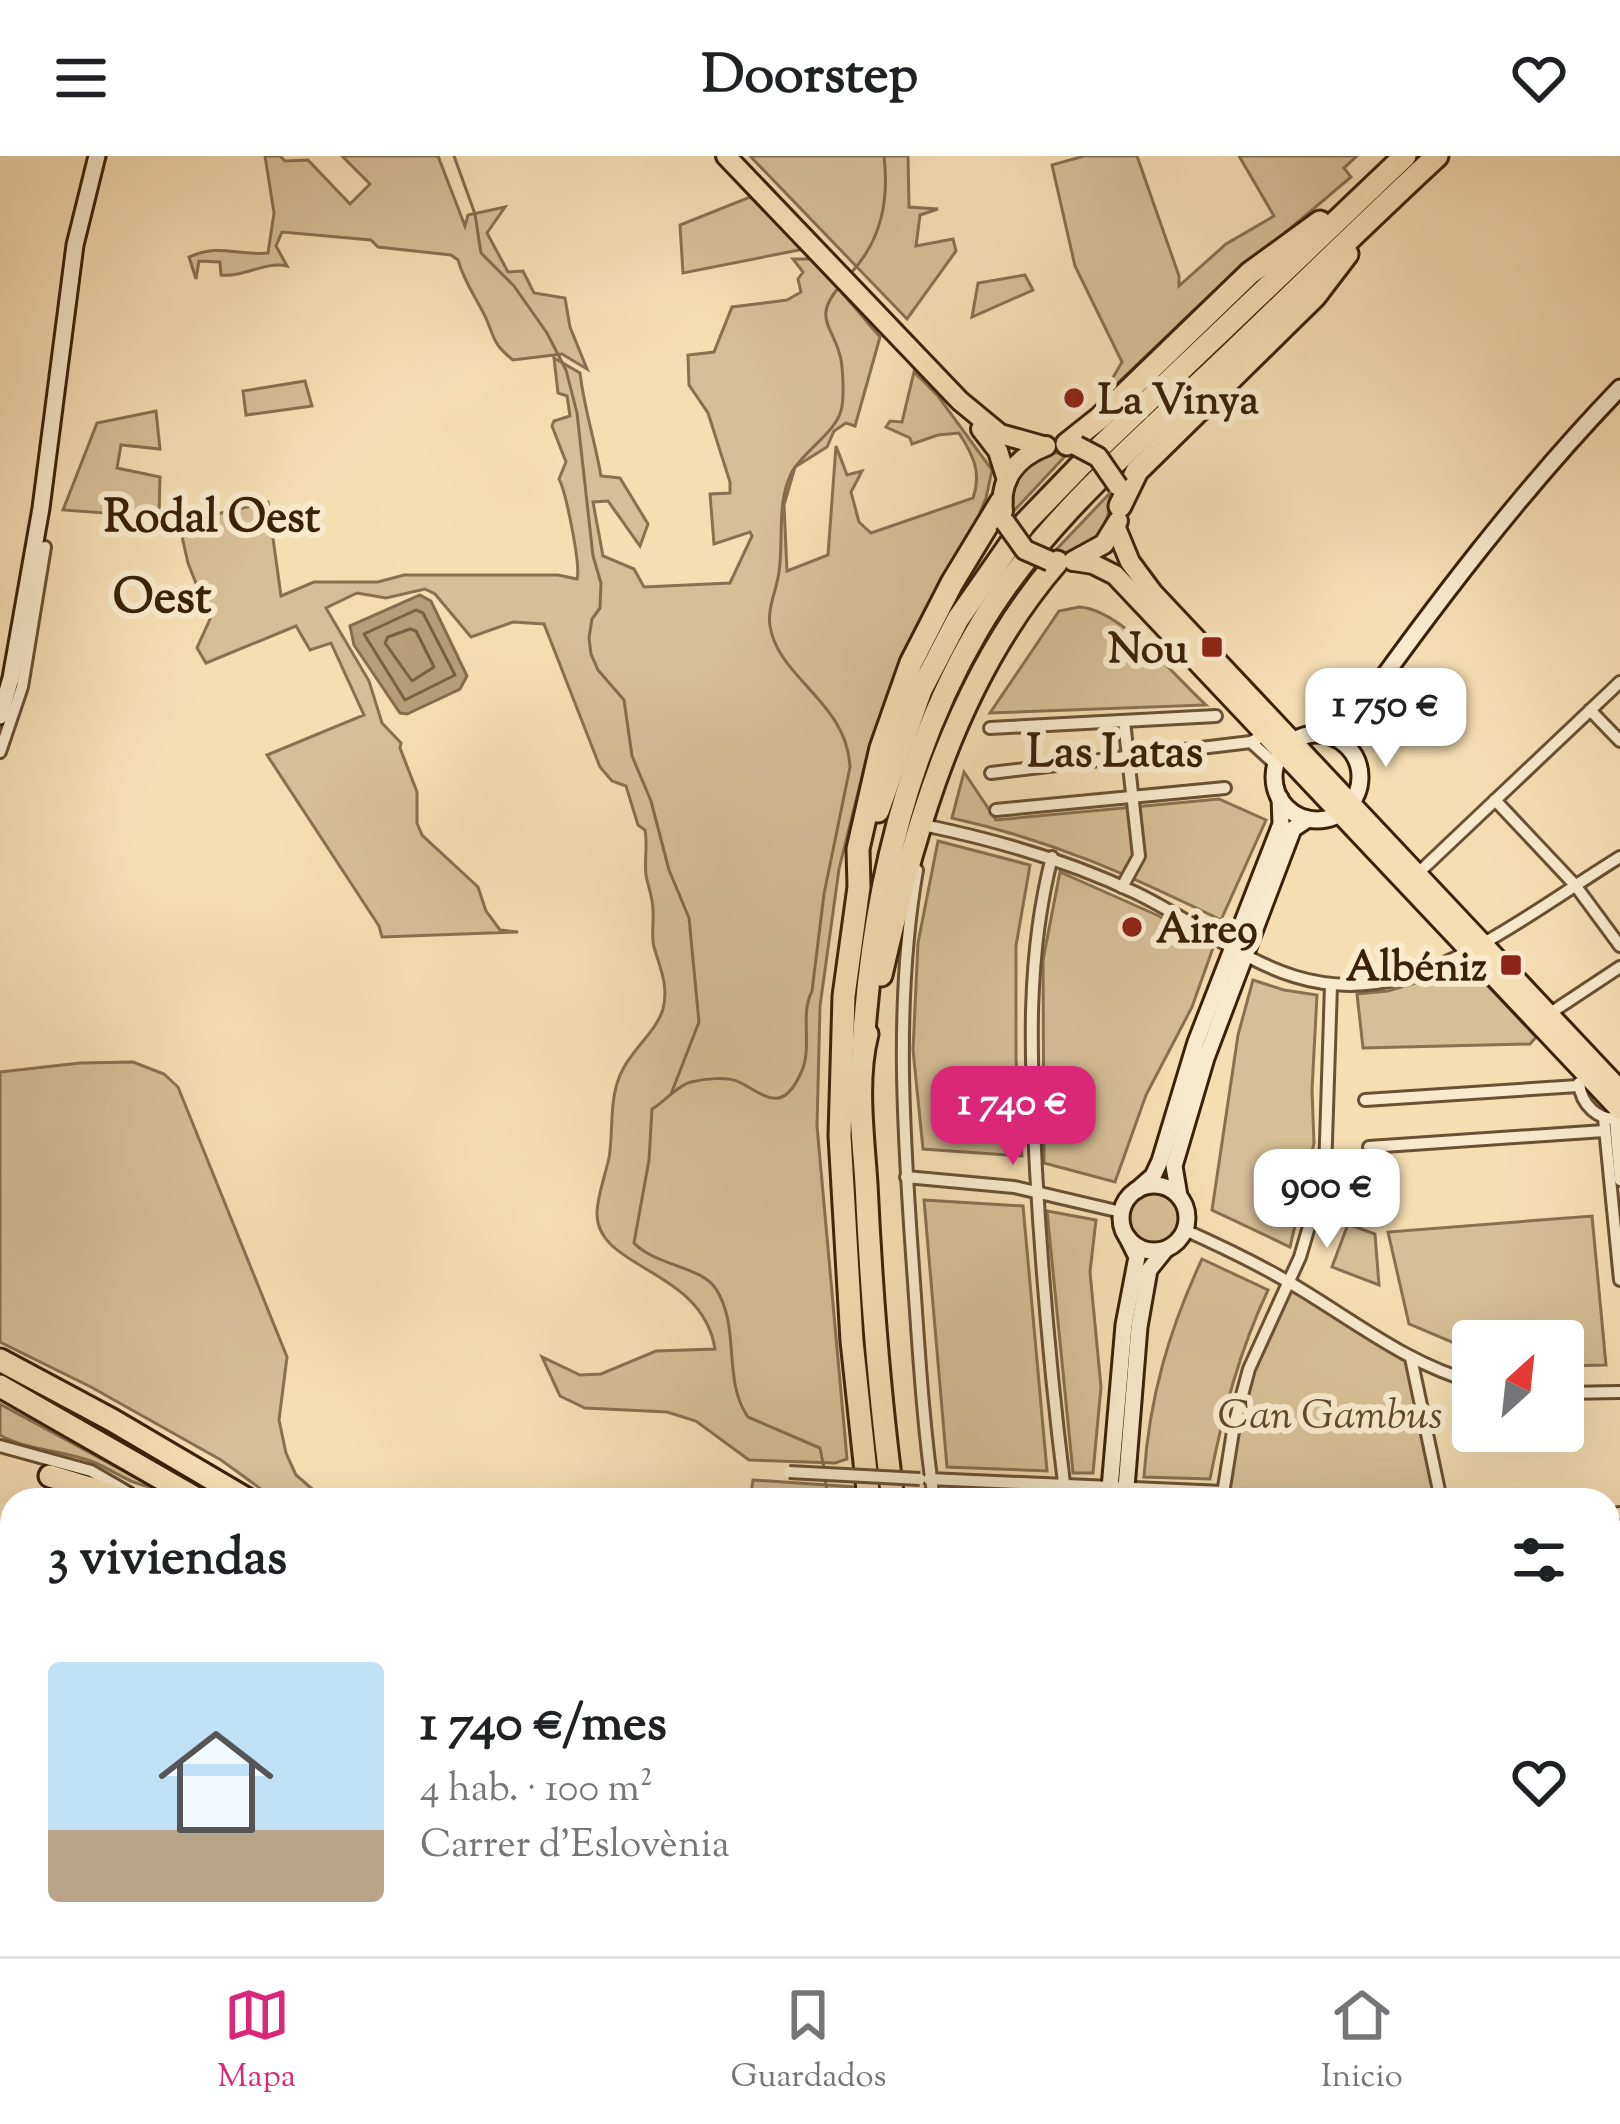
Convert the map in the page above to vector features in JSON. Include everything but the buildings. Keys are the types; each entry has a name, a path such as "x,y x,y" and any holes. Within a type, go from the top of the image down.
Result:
{"highway":[{"path":"859,887 889,777 921,691 988,571 1024,523 1081,465 1405,156"},
{"path":"892,1488 874,1332 863,1047 873,940 896,824 941,701 976,632 1042,540 1437,156"},
{"path":"1072,445 1250,273 1353,205"},
{"path":"1118,507 1137,471 1315,296 1377,213"},
{"path":"868,1488 852,1342 840,1136 844,996 859,887 861,830 903,682 940,604 1004,501"},
{"path":"863,1047 914,843 944,754 1013,622 1061,561"},
{"path":"0,1344 112,1420"},
{"path":"0,1360 228,1488"},
{"path":"0,1386 178,1488"},
{"path":"50,1476 91,1488"}],"main road":[{"path":"726,156 960,401 1000,434 1043,446 1072,445 1104,463 1130,562 1153,593 1287,745 1475,945 1587,1075 1620,1090"},
{"path":"960,401 998,451 1004,501 1025,550 1115,575 1257,738 1287,745"},
{"path":"1004,501 1021,459 1043,446"},
{"path":"1061,561 1098,549 1118,507"},
{"path":"1413,879 1443,922 1475,945 1549,1014 1613,1119"}],"street":[{"path":"0,716 41,508 75,245 98,156"},
{"path":"1340,741 1419,626 1620,388"},
{"path":"0,752 22,687 45,548"},
{"path":"1413,879 1620,682"},
{"path":"1590,710 1620,741"},
{"path":"929,1488 906,1177 901,996 905,934 928,826 964,715"},
{"path":"990,728 1216,716"},
{"path":"1122,887 1139,856 1124,721"},
{"path":"991,773 1128,759 1257,738 1287,745 1315,734 1340,741 1361,772 1359,790 1346,808 1325,820 1290,812 1280,798"},
{"path":"1119,1488 1149,1270 1185,1230 1187,1216 1174,1166 1236,953 1281,824 1287,745"},
{"path":"996,810 1225,788"},
{"path":"1495,800 1575,885 1620,946"},
{"path":"1118,1488 1124,1325 1137,1257 1121,1212 1153,1176 1195,1045 1293,829 1308,819"},
{"path":"928,826 1052,857 1122,887 1236,953 1331,985 1366,986 1408,977 1475,945 1620,857"},
{"path":"1052,857 1040,904 1030,998 1048,1354 1064,1483"},
{"path":"1549,1014 1620,967"},
{"path":"1223,1488 1250,1369 1315,1215 1324,1172 1331,985"},
{"path":"1365,1100 1587,1075"},
{"path":"1369,1147 1613,1119"},
{"path":"1613,1119 1620,1180"},
{"path":"1613,1119 1620,1280"},
{"path":"906,1177 1038,1191 1121,1212"},
{"path":"1137,1190 1159,1185 1179,1196"},
{"path":"1185,1230 1288,1281 1411,1358 1452,1374"},
{"path":"1127,1237 1148,1251 1165,1250"},
{"path":"1411,1358 1439,1488"},
{"path":"1584,1393 1620,1392"},
{"path":"0,1447 70,1488"},
{"path":"0,1447 92,1471 120,1488"},
{"path":"789,1472 1091,1488"}],"green space":[{"path":"265,156 308,160 350,204 370,184 342,156 438,156 465,226 468,215 505,207 487,233 508,272 523,271 534,293 565,298 570,327 587,369 562,354 513,360 497,343 458,260 451,255 378,247 371,240 282,232 276,246 287,266 221,275 220,262 199,261 196,279 189,257 200,253 268,253 274,213"},
{"path":"750,156 908,156 909,207 938,209 920,215 916,246 953,239 956,251 907,319"},
{"path":"1084,156 1137,156 1179,286 1226,244 1274,216 1239,156 1357,156 1344,168 1351,177 1195,309 1100,400 1122,362 1075,266 1052,165"},
{"path":"755,195 804,249 683,273 680,225"},
{"path":"793,259 813,259 880,337 855,426 846,423 834,431 827,447 795,467 784,505 787,571 828,555 836,446 847,475 862,471 851,492 859,522 871,533 973,498 975,464 959,433 912,444 910,438 886,427 890,421 902,422 914,372 938,396 992,470 972,532 935,593 898,670 869,748 839,869 820,1006 817,1126 847,1459 835,1463 749,1460 696,1421 667,1412 585,1408 560,1396 542,1357 580,1375 601,1374 656,1351 715,1349 706,1322 691,1301 613,1246 601,1231 597,1212 609,1158 615,1090 627,1062 660,1017 664,985 653,943 645,830 638,825 626,786 612,781 600,767 544,624 513,622 471,637 435,594 425,589 386,598 357,593 326,608 369,681 382,723 401,743 417,792 422,835 478,887 486,911 500,930 518,932 382,937 267,755 364,715 331,643 310,650 296,626 206,663 197,648 210,619 188,563 179,523 268,502 281,596 314,582 378,582 404,575 577,579 572,529 559,479 566,462 552,426 570,416 567,396 558,393 554,358 580,373 601,476 620,478 648,524 640,546 608,501 593,502 603,556 634,569 644,587 730,583 752,536 750,532 714,544 710,494 730,493 730,482 708,413 689,385 688,355 714,352 732,307 787,300 801,292 798,279 803,272"},
{"path":"1025,275 1033,290 972,317 978,283"},
{"path":"305,381 312,406 246,415 243,391"},
{"path":"156,411 160,449 121,445 117,468 160,477 159,517 63,510 97,423"},
{"path":"1054,453 1068,453 1011,514 1020,475"},
{"path":"1110,493 1107,518 1096,537 1078,550 1053,553"},
{"path":"1079,607 1112,619 1129,632 1206,705 990,713 1059,611"},
{"path":"964,772 996,820 1219,799 1266,820 1221,920 1090,860 952,818"},
{"path":"938,841 1030,865 1016,946 1022,1156 923,1149 913,1050 918,943"},
{"path":"1060,872 1159,916 1213,948 1192,1007 1146,1095 1115,1182 1044,1163 1043,960"},
{"path":"1470,967 1536,1037 1530,1044 1363,1048 1357,994 1388,991"},
{"path":"1253,980 1317,995 1314,1143 1290,1247 1212,1210 1238,1035"},
{"path":"133,1062 164,1074 178,1087 287,1357 279,1420 296,1475 311,1488 260,1488 221,1460 0,1342 0,1072"},
{"path":"1154,1189 1175,1197 1183,1218 1175,1239 1154,1247 1133,1239 1125,1218 1133,1197"},
{"path":"924,1200 1023,1206 1047,1471 947,1467"},
{"path":"1047,1211 1096,1220 1090,1272 1101,1387 1093,1473 1073,1473"},
{"path":"1592,1216 1606,1365 1584,1366 1584,1320 1452,1320 1452,1342 1409,1324 1388,1232"},
{"path":"1348,1224 1375,1234 1379,1285 1332,1267"},
{"path":"1202,1259 1268,1290 1233,1383 1210,1479 1144,1477 1162,1365"},
{"name":"Can Gambus","path":"1288,1281 1411,1358 1438,1488 1224,1488 1249,1369"},
{"path":"0,1404 155,1488 82,1458 0,1435"},
{"path":"753,1480 855,1488 752,1488"}],"water":[{"path":"420,595 431,601 467,676 460,689 407,714 400,713 354,645 350,626"}],"waterway":[{"path":"454,156 475,214 481,253 514,286 547,333 566,370 577,413 593,556 601,583 600,608 592,619 589,638 591,654 598,670 624,700 632,756 689,918 699,1022 671,1094"},
{"path":"851,273 870,247 881,218 884,156"},
{"path":"824,1468 820,1448 748,1417 736,1387 728,1320 716,1289 700,1275 654,1257 634,1243 649,1160 652,1109 686,1084 709,1079 734,1080 764,1096 779,1098 793,1087 804,1065 824,894 850,767 837,725 785,661 769,619 779,572 787,484 797,464 835,424 842,406 841,360 826,315 841,285"},
{"path":"825,1478 826,1488"}],"place":[{"name":"La Vinya","path":"1074,398"},
{"name":"Nou","path":"1212,647"},
{"name":"Aire9","path":"1132,927"},
{"name":"Albéniz","path":"1511,965"}],"district":[{"name":"Rodal Oest","path":"212,515"},
{"name":"Oest","path":"162,595"},
{"name":"Las Latas","path":"1115,750"}]}
